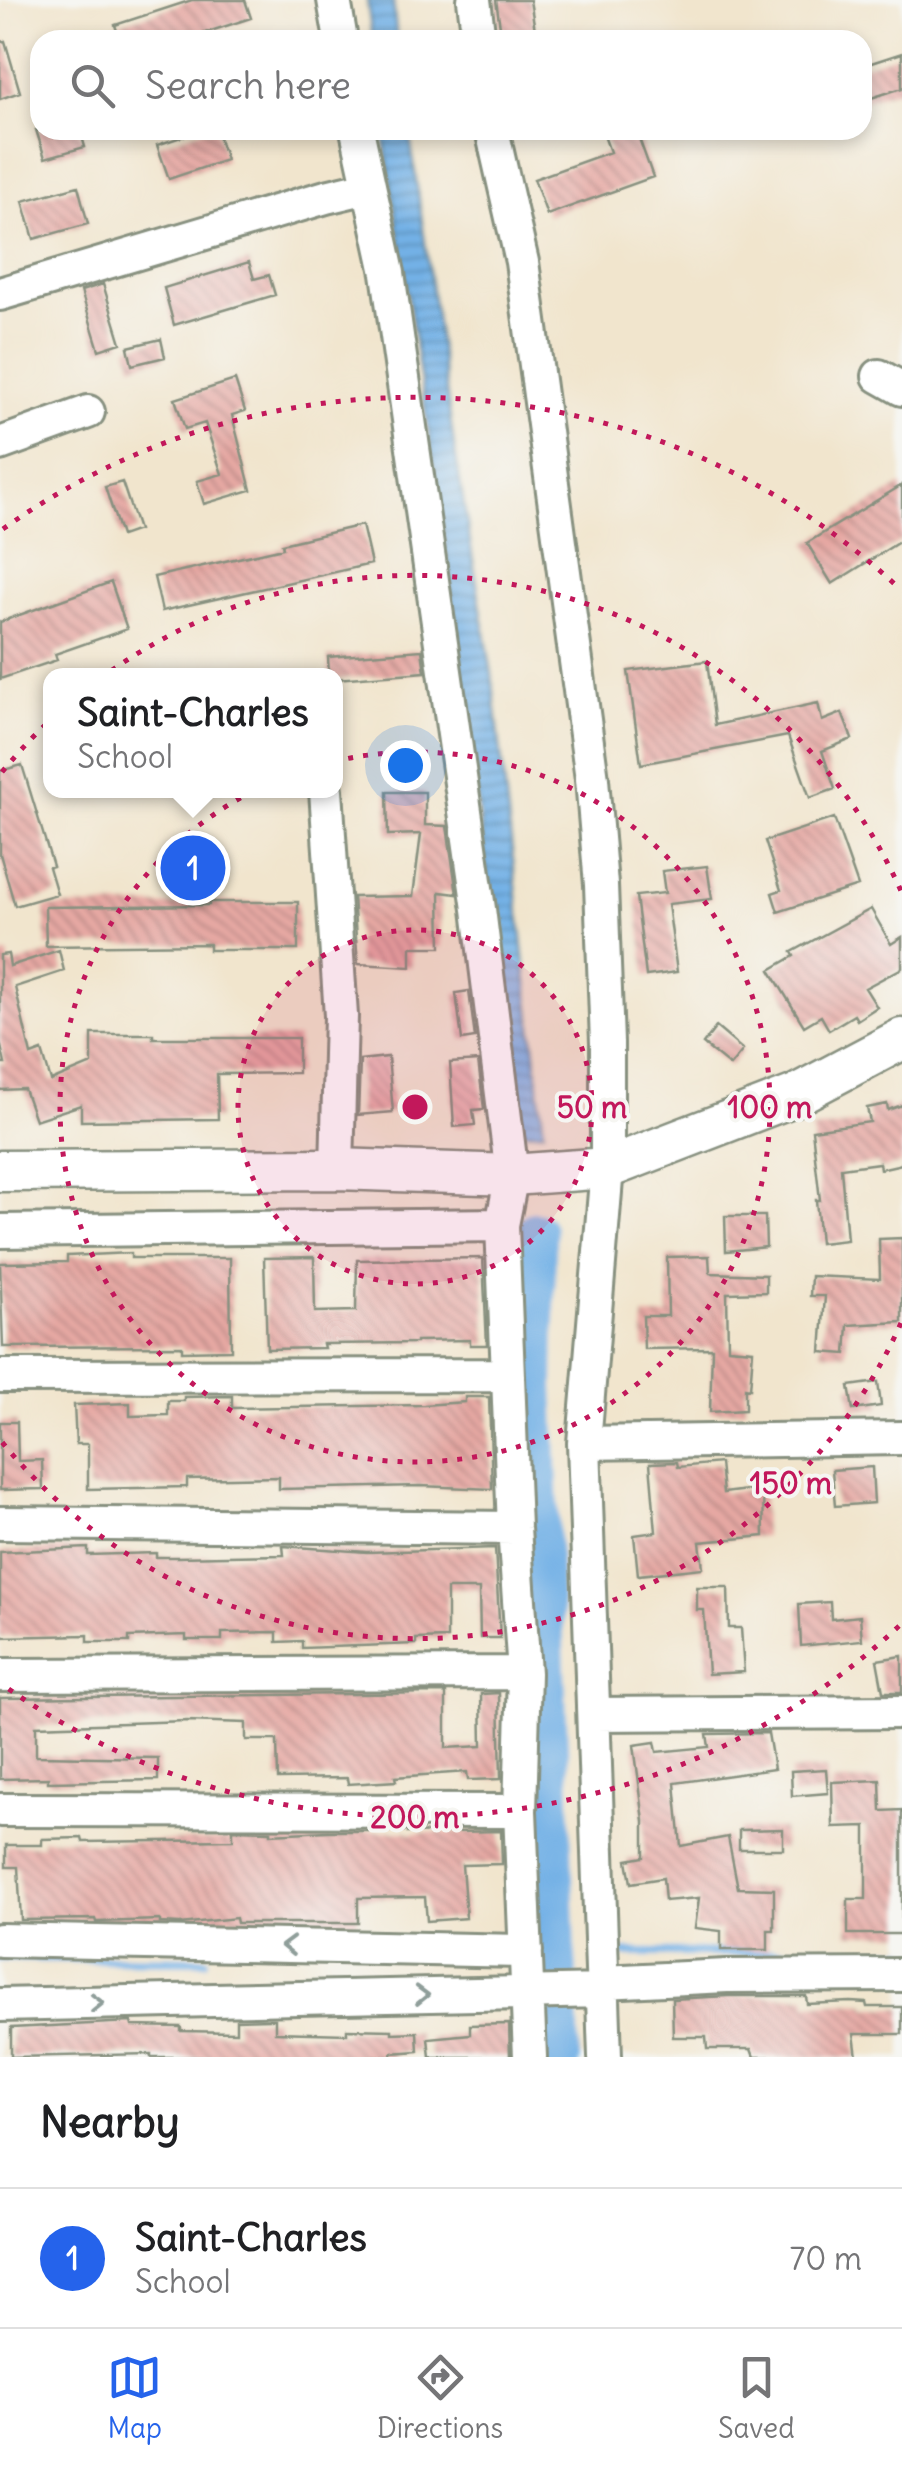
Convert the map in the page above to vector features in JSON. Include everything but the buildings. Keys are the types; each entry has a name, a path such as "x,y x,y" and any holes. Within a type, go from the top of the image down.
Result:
{"main road":[{"path":"0,1171 337,1169 512,1175 608,1168 796,1095 902,1038"}],"street":[{"path":"334,0 339,30"},
{"path":"474,0 477,30"},
{"path":"359,140 388,272 449,690 512,1175 502,1225 524,1673 520,1811 530,2057"},
{"path":"494,140 522,262 592,779 607,1023 608,1168 584,1444 605,2057"},
{"path":"0,294 326,196 368,187"},
{"path":"0,444 88,412"},
{"path":"327,798 341,1016 337,1169"},
{"path":"0,1231 502,1225"},
{"path":"0,1376 508,1375"},
{"path":"584,1444 902,1438"},
{"path":"0,1524 514,1528"},
{"path":"0,1675 524,1673"},
{"path":"594,1714 902,1712"},
{"path":"0,1810 520,1811"},
{"path":"0,1940 526,1951"},
{"path":"0,2005 529,1992 727,1976 902,1975"}],"water":[{"path":"367,0 393,0 396,30 371,30"},
{"path":"385,140 410,140 492,674 544,1131 519,1132 444,536"}],"waterway":[{"path":"535,1233 533,1386 559,2057"},
{"path":"617,1953 902,1952"},
{"path":"0,1958 205,1960"}],"place":[{"name":"Saint-Charles","path":"193,868"}]}
